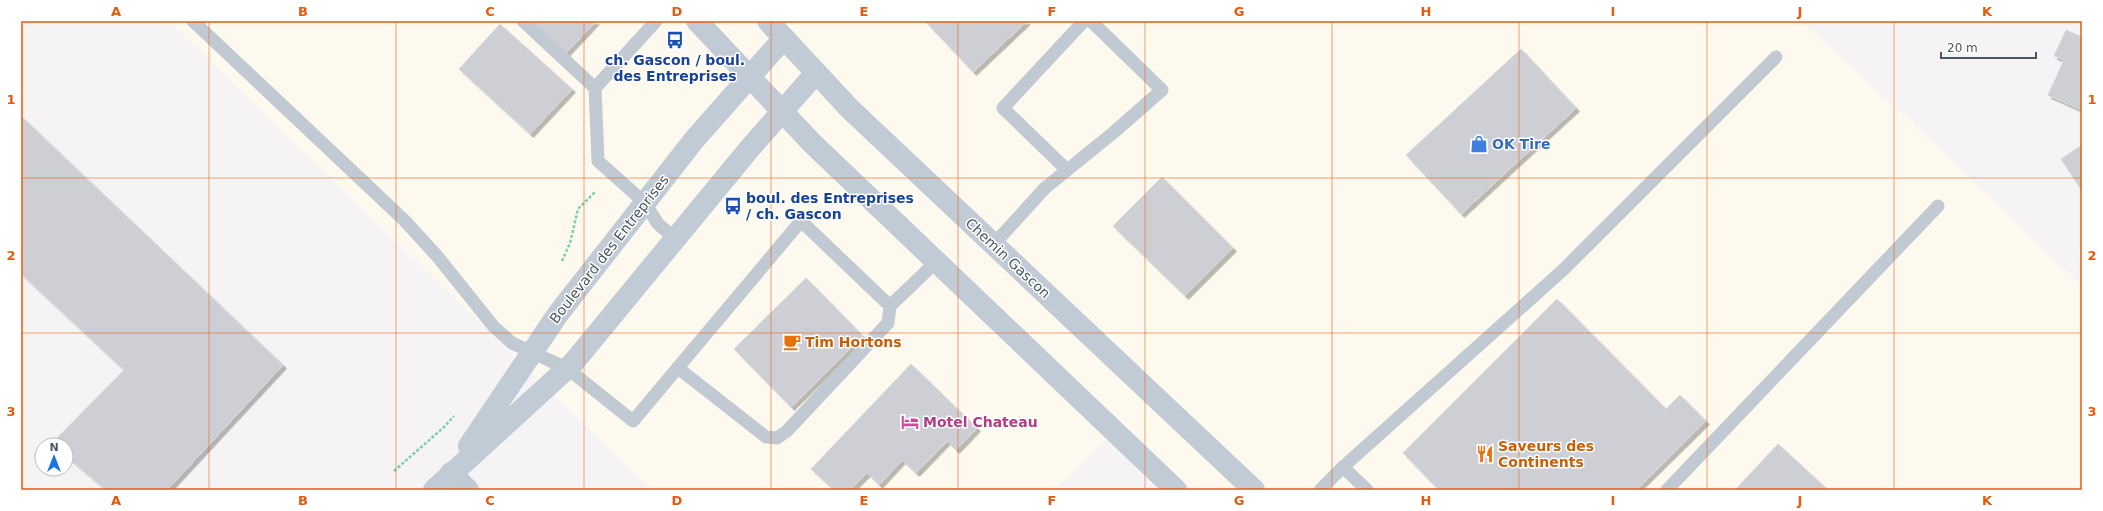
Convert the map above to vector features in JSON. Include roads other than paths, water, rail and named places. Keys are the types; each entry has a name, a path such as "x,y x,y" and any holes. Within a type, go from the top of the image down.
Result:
{"main road":[{"path":"697,21 781,111 936,262 1176,490"},
{"name":"Chemin Gascon","path":"768,21 850,109 1254,490"},
{"name":"Boulevard des Entreprises","path":"451,474 558,314 694,140 748,76 784,38"},
{"name":"Boulevard des Entreprises","path":"434,490 568,369 781,111 816,73"}],"street":[{"path":"451,474 468,490"}],"lane":[{"path":"193,21 404,220 437,256 494,327 512,343 533,351 568,369 633,421 801,221 890,306"},
{"path":"523,21 595,88"},
{"path":"656,21 595,88 598,162 645,203 658,224 676,239"},
{"path":"1067,170 1003,108 1084,21"},
{"path":"994,244 1044,188 1113,133 1162,90 1091,21"},
{"path":"1320,490 1343,467 1564,270 1776,57"},
{"path":"1667,490 1938,206"},
{"path":"678,368 766,437 777,438 787,431 888,323 890,306 936,262"},
{"path":"1343,467 1367,490"}],"place":[{"name":"ch. Gascon / boul. des Entreprises","path":"675,40"},
{"name":"OK Tire","path":"1479,144"},
{"name":"boul. des Entreprises / ch. Gascon","path":"733,206"},
{"name":"Tim Hortons","path":"792,342"},
{"name":"Motel Chateau","path":"910,422"},
{"name":"Saveurs des Continents","path":"1485,454"}]}
